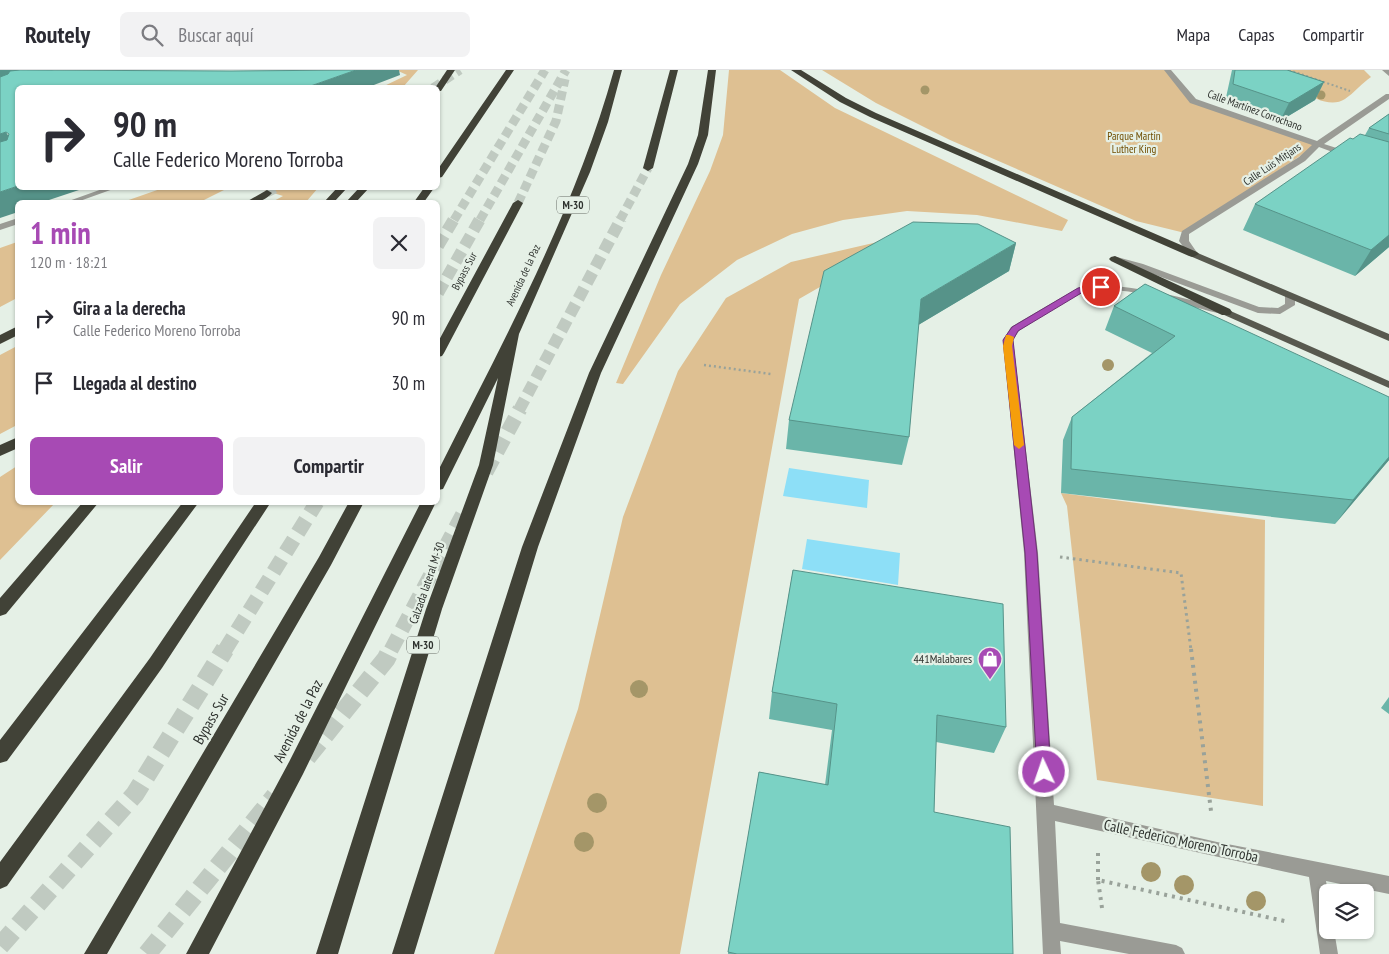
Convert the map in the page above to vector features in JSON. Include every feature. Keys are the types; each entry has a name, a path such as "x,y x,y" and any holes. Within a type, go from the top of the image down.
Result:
{"highway":[{"path":"432,85 445,70"},
{"path":"440,86 451,70"},
{"path":"440,172 510,70"},
{"name":"Avenida de la Paz","path":"440,481 513,335 573,204 612,95 618,70"},
{"path":"648,168 674,70"},
{"path":"403,954 530,547 595,373 693,164 703,135 712,70"},
{"path":"795,70 842,100 873,115 1193,254"},
{"path":"331,200 340,190"},
{"path":"353,200 362,190"},
{"path":"255,200 267,194"},
{"name":"Bypass Sur","path":"440,349 518,203"},
{"path":"1114,259 1226,312"},
{"path":"0,340 15,332"},
{"name":"Calzada lateral M-30","path":"327,954 434,609 486,465 513,335"},
{"path":"0,451 15,444"},
{"path":"0,609 89,505"},
{"path":"0,755 190,505"},
{"path":"0,880 156,663 262,505"},
{"name":"Bypass Sur","path":"96,954 325,561 355,505"},
{"name":"Avenida de la Paz","path":"197,954 296,768 428,505"}],"main road":[{"path":"1193,254 1389,338"},
{"path":"1226,312 1389,385"}],"street":[{"name":"Calle Martínez Corrochano","path":"1167,70 1193,100 1362,160"},
{"path":"1385,70 1389,74"},
{"name":"Calle Luis Mitjans","path":"1193,254 1184,241 1185,233 1302,160 1318,144 1389,96"},
{"path":"76,200 106,190"},
{"path":"0,227 15,222"},
{"path":"1114,259 1140,266 1258,310 1280,311 1290,304 1290,296"},
{"path":"1052,954 1031,553 1008,340 1015,329 1081,290 1090,288 1122,288 1226,312"},
{"name":"Calle Federico Moreno Torroba","path":"1046,811 1389,885"},
{"path":"1316,870 1329,954"},
{"path":"1051,930 1176,954"}],"path":[{"path":"1289,70 1355,92 1362,83 1385,70"},
{"path":"704,365 771,374"},
{"path":"1054,556 1181,573 1211,811"},
{"path":"1098,844 1098,880 1103,919"},
{"path":"1098,880 1289,922"}],"green space":[{"path":"396,70 418,70 405,85 386,85 407,75"},
{"path":"729,70 780,70 835,108 1068,220 1062,231 977,215 907,211 843,220 792,234 737,260 680,304 623,384 616,383 661,275 710,171 723,135"},
{"name":"Parque Martin Luther King","path":"822,70 1167,70 1193,101 1318,144 1185,233 1136,221 950,140 876,103"},
{"path":"1273,70 1364,70 1371,77 1345,99 1337,102 1327,102 1307,94"},
{"path":"157,190 224,190 204,200 129,200"},
{"path":"264,190 316,190 308,200 276,200 283,196"},
{"path":"882,241 900,241 799,299 680,954 494,954 578,709 623,517 678,371 726,298 791,262"},
{"path":"15,243 15,299 0,307 0,248"},
{"path":"15,347 15,426 0,434 0,355"},
{"path":"15,467 15,505 53,505 0,560 0,477"},
{"path":"1061,493 1265,520 1263,806 1097,780 1067,506"}],"water":[{"path":"789,468 869,480 867,508 783,496"},
{"path":"807,539 900,553 898,585 802,569"}],"building":[{"path":"356,70 314,85 15,85 15,187 0,192 0,142 7,140 9,134 6,132 0,134 0,77 8,74 10,71"},
{"path":"1235,70 1287,70 1324,82 1289,103 1233,84"},
{"path":"1389,114 1389,134 1369,128"},
{"path":"1360,134 1389,142 1389,235 1371,250 1255,204 1350,138 1353,139"},
{"path":"913,222 978,224 1016,243 921,299 909,437 789,420 824,271"},
{"path":"1145,284 1389,397 1389,457 1353,500 1071,469 1072,417 1175,336 1114,306"},
{"path":"793,570 1003,604 1006,727 937,715 934,812 1010,827 1013,954 737,954 728,952 759,772 828,785 837,704 772,692"}],"tunnel":[{"path":"438,85 460,70"},
{"path":"454,220 545,70"},
{"path":"480,220 566,70"},
{"path":"518,203 556,121 565,79"},
{"path":"620,220 648,168"},
{"path":"267,193 273,190"},
{"path":"440,243 454,219"},
{"path":"440,289 480,219"},
{"path":"519,410 621,219"},
{"path":"486,472 520,409"},
{"path":"225,650 315,505"},
{"path":"391,650 465,510"},
{"path":"0,946 135,794 225,649"},
{"path":"307,757 386,659 391,649"},
{"path":"147,954 275,796"}],"slow traffic":[{"path":"1009,337 1008,346 1019,445"}],"place":[{"name":"441Malabares","path":"990,680"}],"route":[{"path":"1044,772 1031,553 1008,340 1015,329 1081,290 1101,287"}]}
